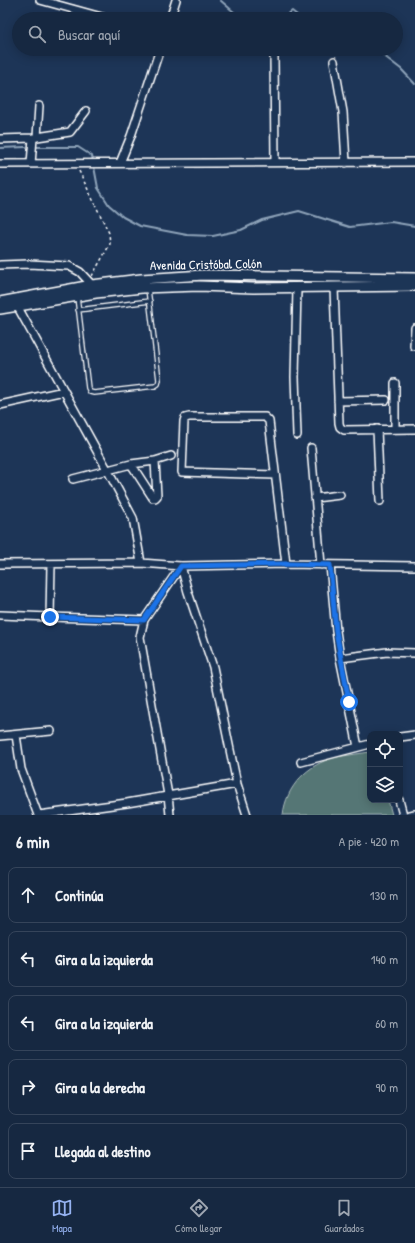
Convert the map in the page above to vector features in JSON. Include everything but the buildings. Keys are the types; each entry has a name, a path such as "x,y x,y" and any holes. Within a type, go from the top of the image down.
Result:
{"street":[{"path":"40,0 84,12"},
{"path":"172,12 176,0"},
{"path":"120,163 158,56"},
{"path":"274,56 275,162"},
{"path":"334,61 343,112 346,163"},
{"path":"31,164 39,106"},
{"path":"0,138 35,137 70,132 86,111"},
{"path":"0,164 415,162"},
{"path":"0,265 29,264 69,266 80,272 91,283"},
{"name":"Avenida Cristóbal Colón","path":"0,310 16,303 91,283 141,279 204,275 415,278"},
{"name":"Avenida Cristóbal Colón","path":"0,302 16,303 148,288 199,286 253,288 415,286"},
{"path":"297,288 295,377 297,435"},
{"path":"334,288 340,427 344,430 415,429"},
{"path":"16,303 133,518 141,563"},
{"path":"414,346 415,328"},
{"path":"395,383 395,429"},
{"path":"0,405 64,391"},
{"path":"338,401 386,400"},
{"path":"275,474 182,472 185,418 265,417 269,421 286,564"},
{"path":"377,429 380,501"},
{"path":"311,448 321,565"},
{"path":"73,479 131,464 156,461 171,456"},
{"path":"131,464 153,498 155,498 156,461"},
{"path":"315,498 340,495"},
{"path":"0,564 141,563 181,566 286,564 415,566"},
{"path":"50,617 51,564"},
{"path":"330,565 340,658 358,747"},
{"path":"170,815 168,795 140,637 144,620 181,566"},
{"path":"181,566 213,667 237,784 247,815"},
{"path":"0,615 144,620"},
{"path":"340,658 387,652 415,652"},
{"path":"0,736 51,731"},
{"path":"16,735 21,769 39,815 237,784"},
{"path":"403,737 415,735"},
{"path":"301,762 367,745"},
{"path":"400,803 403,815"},
{"path":"409,815 415,814"}],"lane":[{"path":"77,296 88,388 90,392 94,393 155,386 158,384 159,380 148,288"},
{"path":"78,310 150,301"}],"path":[{"path":"75,163 109,233 110,244 91,283"}],"green space":[{"path":"367,752 367,803 389,803 392,815 283,815 285,804 289,795 300,778 316,765 336,757"}],"waterway":[{"path":"220,0 234,12"},
{"path":"384,56 401,69 415,84"},
{"path":"0,148 26,147"},
{"path":"36,147 78,147 92,156 98,188 109,205 123,217 140,226 187,235 213,236 241,230 262,220 299,211 350,227 391,222 415,226"}],"route":[{"path":"50,617 144,620 181,566 286,564 330,565 336,631 349,702"}]}
